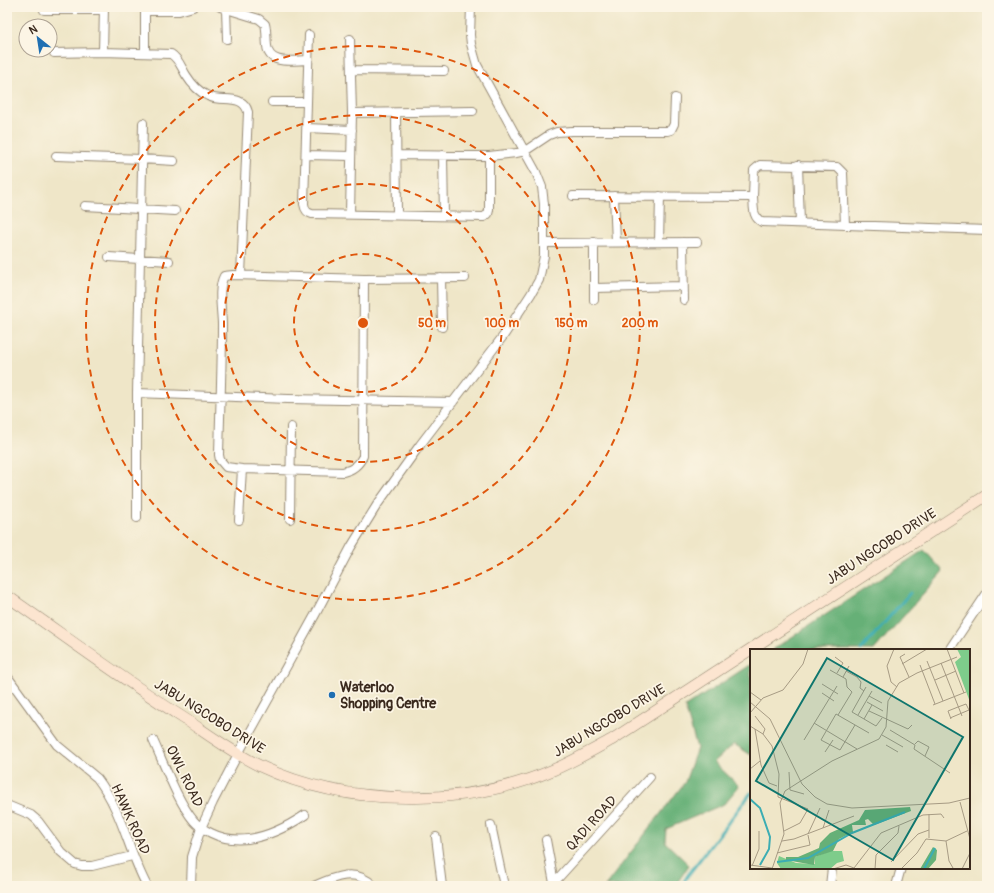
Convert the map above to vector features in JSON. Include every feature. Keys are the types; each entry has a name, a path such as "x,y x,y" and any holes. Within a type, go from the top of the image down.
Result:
{"main road":[{"name":"JABU NGCOBO DRIVE","path":"751,649 987,495"},
{"name":"JABU NGCOBO DRIVE","path":"7,596 157,701 238,754 260,766 313,784 347,792 374,796 434,797 491,790 522,782 552,771 613,739 750,650"}],"street":[{"path":"145,53 145,9 179,11 193,7"},
{"path":"191,886 192,856 201,828 238,754 315,616 351,547 377,505 504,335 531,294 539,280 543,268 544,204 542,186 525,151 477,65 470,35 471,7"},
{"path":"226,39 223,8 259,19 265,24 268,51 272,58 278,60 308,60"},
{"path":"44,10 104,9 103,52"},
{"path":"309,35 307,155 304,204 308,213 480,218 488,214 489,156"},
{"path":"350,39 352,112 350,214"},
{"path":"58,53 103,52 172,54 178,61 190,82 200,92 214,99 242,102 247,108 241,275"},
{"path":"350,70 444,71"},
{"path":"397,155 489,156 516,153 525,151 546,137 557,132 664,132 671,130 674,124 674,98"},
{"path":"272,102 307,102"},
{"path":"352,112 473,111"},
{"path":"396,112 397,215"},
{"path":"137,518 137,393 143,123"},
{"path":"307,128 352,130"},
{"path":"307,155 351,156"},
{"path":"443,155 444,216"},
{"path":"56,156 174,161"},
{"path":"845,225 843,174 841,170 835,166 762,164 754,170 754,213 758,220 762,222 800,223 845,225 987,230"},
{"path":"798,165 800,223"},
{"path":"573,196 753,197"},
{"path":"614,196 616,242"},
{"path":"659,242 660,196"},
{"path":"85,206 174,211"},
{"path":"594,242 594,300"},
{"path":"683,242 684,300"},
{"path":"544,243 697,242"},
{"path":"109,257 169,261"},
{"path":"364,279 364,456 361,462 356,467 343,472 242,469 226,467 220,460 219,455 222,324 221,293 222,280 224,276 241,275 364,279 465,278"},
{"path":"441,278 442,327"},
{"path":"594,288 683,286"},
{"path":"137,393 364,401 453,402"},
{"path":"290,519 291,427"},
{"path":"239,520 242,469"},
{"path":"950,649 987,593"},
{"name":"HAWK ROAD","path":"7,676 57,745 97,778 103,785 114,805 132,856 146,886"},
{"name":"OWL ROAD","path":"153,740 186,811 201,828 224,839 241,841 270,834 295,822 305,815"},
{"name":"QADI ROAD","path":"553,884 650,777"},
{"path":"7,805 31,815 38,821 61,852 75,864 92,866 132,856"},
{"path":"491,825 504,886"},
{"path":"436,837 442,886"},
{"path":"546,840 553,884"},
{"path":"830,886 832,869"},
{"path":"896,886 901,869"},
{"path":"314,886 331,879 350,874 367,879 374,886"}],"green space":[{"path":"924,550 943,571 875,649 774,649"},
{"path":"750,665 750,754 734,744 714,762 739,786 724,804 666,829 665,842 689,865 675,886 605,886 685,782 697,748 685,707"}],"waterway":[{"path":"862,649 910,593"},
{"path":"681,886 750,794"}],"place":[{"name":"Waterloo Shopping Centre","path":"332,695"}]}
